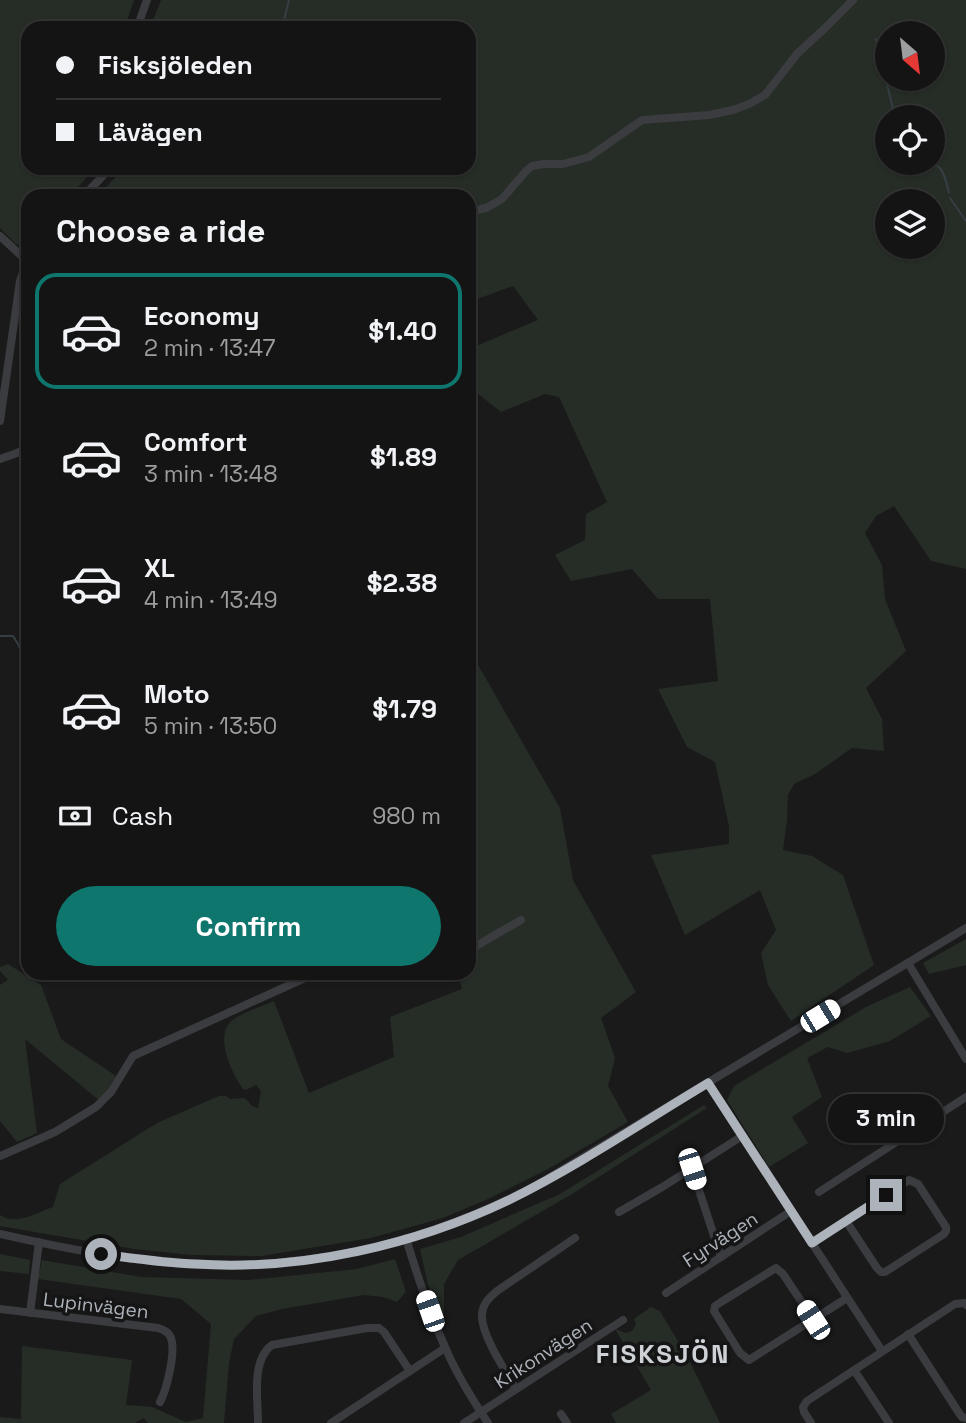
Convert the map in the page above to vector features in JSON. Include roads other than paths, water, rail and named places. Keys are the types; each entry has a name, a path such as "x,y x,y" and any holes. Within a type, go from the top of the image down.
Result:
{"street":[{"path":"140,21 147,0"},
{"path":"476,210 502,199 532,166 564,164 589,157 642,120 709,115 733,110 765,96 797,54 853,0"},
{"path":"90,189 104,175"},
{"path":"0,236 21,255"},
{"path":"0,421 21,278"},
{"path":"0,459 21,451"},
{"path":"476,946 521,920"},
{"path":"0,1234 101,1254 198,1265 235,1265 275,1263 354,1251 446,1226 510,1199 566,1168 966,928"},
{"path":"908,963 966,1059"},
{"path":"0,1156 55,1132 96,1107 111,1092 133,1056 301,980"},
{"path":"708,1083 882,1351"},
{"path":"819,1192 966,1097"},
{"path":"619,1212 742,1136"},
{"path":"692,1169 721,1256"},
{"path":"812,1243 906,1182 913,1181 918,1184 946,1231 889,1270 881,1272 846,1221"},
{"name":"Fyrvägen","path":"666,1293 791,1211"},
{"path":"407,1238 445,1348 488,1423"},
{"path":"516,1389 484,1329 484,1306 496,1291 575,1238"},
{"name":"Lupinvägen","path":"30,1312 39,1242"},
{"path":"813,1320 783,1274 776,1268 715,1306 714,1311 740,1353 749,1360 813,1320 847,1298"},
{"path":"811,1423 804,1412 804,1403 955,1304 966,1305"},
{"name":"Lupinvägen","path":"0,1309 165,1331 170,1335 172,1349 167,1389 160,1402"},
{"name":"Krikonvägen","path":"464,1423 623,1320"},
{"path":"258,1423 258,1366 262,1355 272,1345 379,1328 410,1371"},
{"path":"908,1334 959,1413 966,1418"},
{"path":"331,1423 445,1348"},
{"path":"854,1370 889,1423"},
{"path":"561,1414 568,1423"}],"waterway":[{"path":"284,21 289,0"},
{"path":"889,91 892,105"},
{"path":"944,175 949,193"},
{"path":"950,198 966,221"},
{"path":"0,636 13,636 21,652"}],"district":[{"name":"FISKSJÖN","path":"663,1354"}]}
